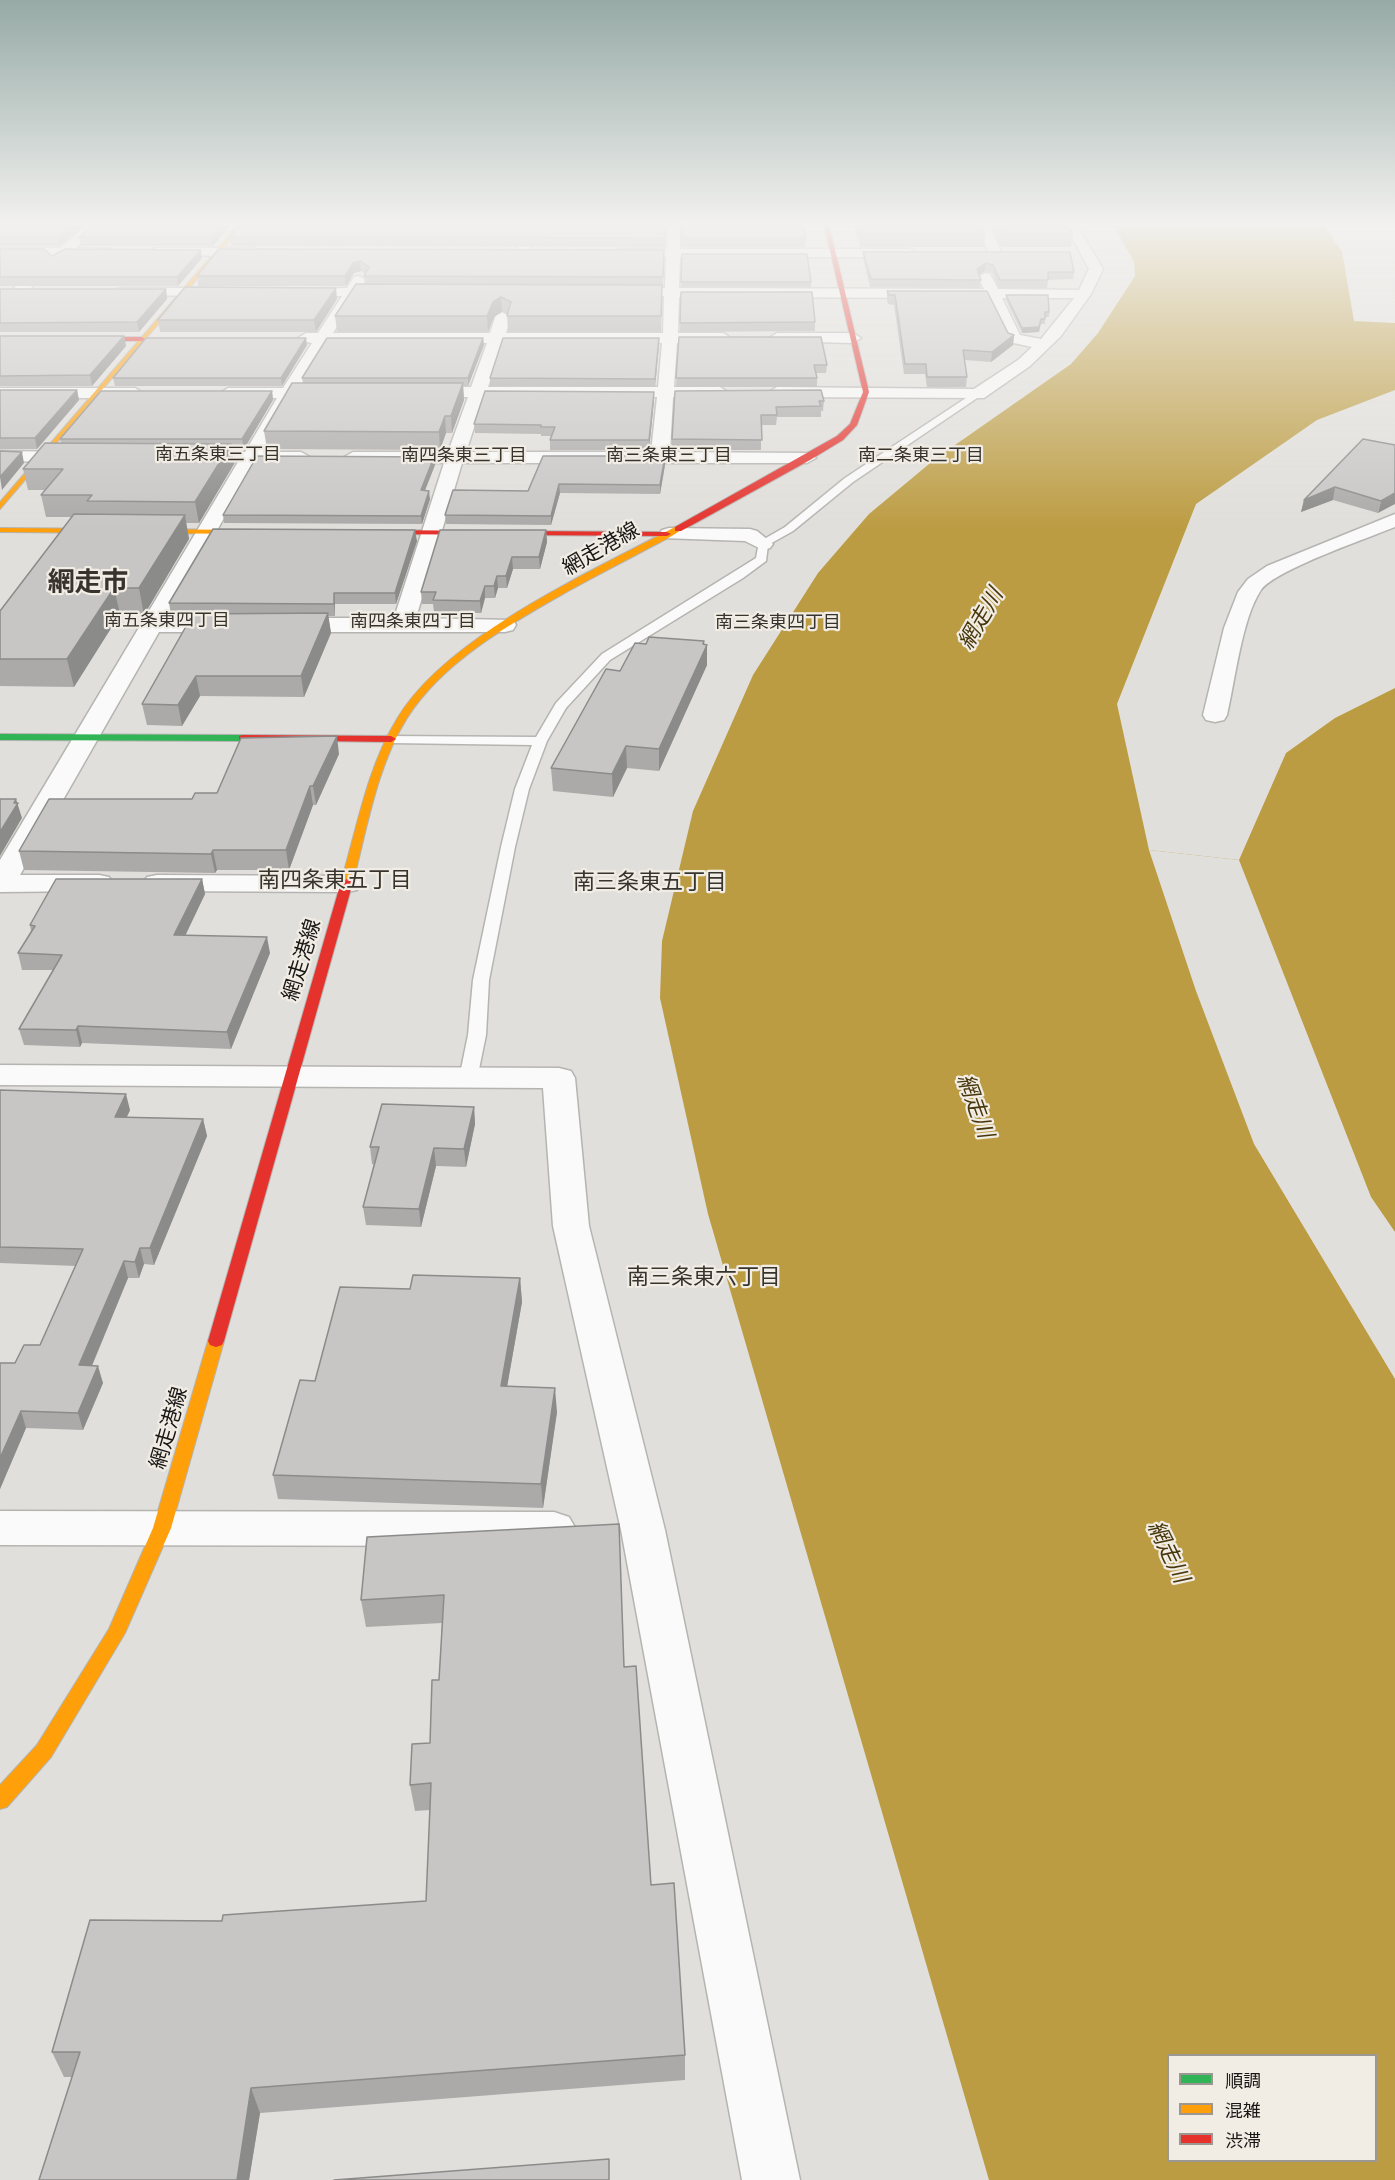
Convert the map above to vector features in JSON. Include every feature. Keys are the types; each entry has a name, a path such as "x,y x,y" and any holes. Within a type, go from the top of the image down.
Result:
{"main road":[{"path":"0,507 152,327"},
{"path":"851,327 866,392"},
{"path":"0,339 142,339"},
{"name":"網走港線","path":"0,1800 44,1751 116,1633 162,1528 289,1076 391,739 404,715 438,676 505,625 840,438 853,425 866,392"},
{"path":"0,530 268,532"},
{"path":"352,532 669,534"},
{"path":"0,737 391,739"}],"street":[{"path":"0,883 288,393 330,327"},
{"path":"402,625 455,457 501,327"},
{"path":"660,458 670,327"},
{"path":"1008,327 1014,339 1043,344"},
{"path":"757,392 978,394 1024,363 1060,327"},
{"path":"289,338 738,338"},
{"path":"761,338 854,338"},
{"path":"142,339 165,339"},
{"path":"395,392 735,392"},
{"path":"0,393 158,393"},
{"path":"217,393 348,393"},
{"path":"0,456 100,457"},
{"path":"169,457 807,458"},
{"path":"1215,716 1235,628 1249,592 1255,584 1274,570 1395,520"},
{"path":"669,534 750,535 763,544"},
{"path":"153,625 505,625"},
{"path":"0,883 347,884"},
{"path":"0,1075 560,1078 571,1226 615,1530 771,2180"},
{"path":"0,1528 615,1530"}],"lane":[{"path":"468,1079 477,1035 482,980 508,847 522,789 540,741 561,705 606,657 747,570 762,559 763,544 789,529 849,480 978,394"},
{"path":"391,739 540,741"}],"water":[{"name":"網走川","path":"1102,327 1395,327 1395,390 1317,420 1196,504 1117,704 1149,850 1239,860 1286,753 1335,718 1395,688 1395,2180 989,2180 708,1214 660,998 662,941 693,811 753,675 818,573 869,514 935,459 1071,364"}],"pier":[{"path":"1149,850 1239,860 1371,1197 1395,1232 1395,1379 1254,1144 1196,991"}],"building":[{"path":"900,327 1005,327 1008,333 1014,335 992,352 963,350 967,377 927,377 926,364 905,364"},
{"path":"0,336 124,336 90,375 0,376"},
{"path":"679,337 821,337 827,365 814,365 817,378 676,378"},
{"path":"146,338 306,338 281,378 113,378"},
{"path":"327,338 483,338 468,378 302,378"},
{"path":"503,338 659,338 655,379 490,378"},
{"path":"292,383 463,383 451,416 445,416 439,432 264,431"},
{"path":"0,390 77,390 35,438 0,438"},
{"path":"821,390 824,401 819,401 821,406 776,407 777,415 761,415 762,440 672,439 675,391"},
{"path":"101,391 272,391 242,439 60,439"},
{"path":"485,391 654,392 649,440 550,440 555,427 474,424"},
{"path":"1363,439 1395,445 1395,493 1381,501 1335,487 1304,500"},
{"path":"45,443 231,444 195,502 87,501 92,495 41,495 63,469 23,469"},
{"path":"0,451 22,452 0,477"},
{"path":"257,456 434,457 421,490 429,491 421,516 223,515"},
{"path":"543,456 665,456 660,485 559,484 551,516 445,515 453,490 528,491"},
{"path":"74,514 185,515 139,588 114,588 67,659 0,659 0,611"},
{"path":"213,529 415,530 395,593 334,593 334,604 169,603"},
{"path":"440,530 546,530 539,557 512,557 506,576 497,576 494,586 485,586 480,601 433,600 436,592 421,592"},
{"path":"328,613 301,676 196,676 178,705 142,704 193,614"},
{"path":"649,637 704,641 703,644 707,645 659,749 626,746 612,774 551,768 606,669 620,671 635,643 646,644"},
{"path":"337,736 313,786 310,786 286,850 213,850 211,854 19,851 49,799 192,799 195,793 217,793 241,738"},
{"path":"0,799 16,799 14,803 18,803 0,832"},
{"path":"56,879 202,879 174,935 267,937 227,1032 78,1026 76,1030 19,1029 62,955 18,953 35,926 30,925"},
{"path":"0,1090 126,1094 115,1117 203,1119 150,1248 140,1248 135,1262 124,1261 79,1365 98,1366 78,1413 21,1411 0,1458 0,1363 15,1363 24,1345 40,1345 83,1249 0,1247"},
{"path":"382,1104 474,1107 464,1149 434,1148 419,1209 363,1207 379,1147 370,1147"},
{"path":"413,1275 520,1278 501,1386 555,1388 541,1484 273,1475 300,1380 315,1381 340,1287 410,1289"},
{"path":"619,1524 624,1667 636,1666 651,1885 674,1883 685,2055 251,2088 237,2180 39,2180 80,2052 52,2052 90,1920 222,1921 223,1915 426,1901 431,1783 410,1785 412,1744 430,1743 432,1680 439,1680 444,1595 361,1600 367,1537"},
{"path":"609,2159 609,2180 334,2180"}],"traffic: fast":[{"path":"0,737 243,738"}],"traffic: slow":[{"path":"0,507 153,327"},
{"path":"347,882 370,798 392,737 402,718 424,690 453,662 528,611 568,587 678,529"},
{"path":"0,530 256,532"},
{"path":"0,1800 44,1751 116,1633 162,1528 216,1341"}],"traffic: jam":[{"path":"678,529 807,458 840,438 853,425 866,392 850,327"},
{"path":"0,339 142,339"},
{"path":"371,532 667,534"},
{"path":"243,738 391,739"},
{"path":"216,1341 347,882"}],"district":[{"name":"南五条東三丁目","path":"218,454"},
{"name":"南四条東三丁目","path":"464,455"},
{"name":"南三条東三丁目","path":"669,455"},
{"name":"南二条東三丁目","path":"921,455"},
{"name":"網走市","path":"88,583"},
{"name":"南五条東四丁目","path":"167,620"},
{"name":"南四条東四丁目","path":"413,621"},
{"name":"南三条東四丁目","path":"778,622"},
{"name":"南四条東五丁目","path":"335,880"},
{"name":"南三条東五丁目","path":"650,882"},
{"name":"南三条東六丁目","path":"704,1277"}]}
